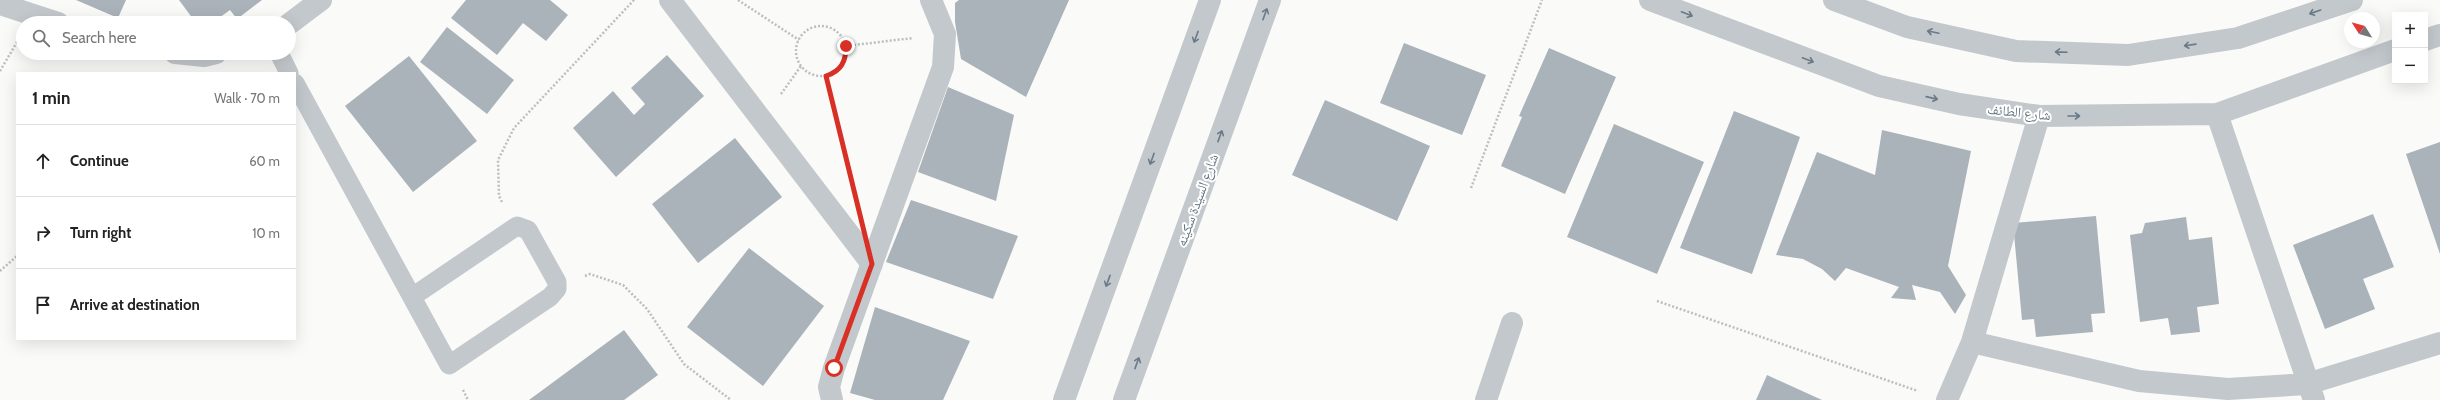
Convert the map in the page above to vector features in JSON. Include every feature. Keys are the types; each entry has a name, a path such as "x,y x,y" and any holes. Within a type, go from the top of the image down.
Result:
{"street":[{"path":"296,19 321,0"},
{"path":"670,0 872,264"},
{"path":"832,400 828,387 943,67 945,34 931,0"},
{"path":"1064,400 1210,0"},
{"name":"شارع السيدة سكينه","path":"1124,400 1270,0"},
{"name":"شارع الطائف","path":"1650,0 1879,86 1959,104 2039,116 2217,114 2392,51"},
{"path":"1834,0 1907,27 2016,50 2128,54 2238,38 2352,0"},
{"path":"0,4 37,16"},
{"path":"2428,39 2440,35"},
{"path":"2217,114 2311,392"},
{"path":"1947,400 1972,342 2039,116"},
{"path":"1486,400 1512,323"},
{"path":"1972,342 2139,382 2228,389 2311,392 2440,343"}],"lane":[{"path":"283,60 289,72"},
{"path":"296,85 449,365 550,297 557,289 557,282 528,230 517,226 412,297"}],"path":[{"path":"517,226 499,196 498,160 514,128 634,0"},
{"path":"738,0 799,40"},
{"path":"1471,188 1542,0"},
{"path":"824,26 835,29 842,36 846,46 846,56 842,66 835,72 826,76 812,74 801,66 796,58 796,49 799,40 805,31 824,26"},
{"path":"846,46 945,34"},
{"path":"0,71 16,43"},
{"path":"826,76 853,189"},
{"path":"0,271 16,257"},
{"path":"557,282 590,274 623,285 647,309 684,364 730,400"},
{"path":"1657,301 1922,392"}],"building":[{"path":"76,0 126,0 119,16 113,16"},
{"path":"179,0 262,0 241,16 235,16 230,10 222,16 191,16"},
{"path":"466,0 550,0 568,15 546,41 523,23 497,55 451,18"},
{"path":"959,0 1069,0 1026,97 961,59 955,22 955,3"},
{"path":"447,27 514,80 487,114 420,62"},
{"path":"1404,43 1486,75 1462,135 1380,103"},
{"path":"1549,48 1616,77 1565,194 1501,166 1522,117 1519,116"},
{"path":"667,55 704,96 616,177 573,128 613,91 634,115 645,104 631,88"},
{"path":"409,56 477,141 413,192 345,106"},
{"path":"948,87 1014,115 996,201 918,172"},
{"path":"1325,100 1430,146 1397,221 1292,175"},
{"path":"1734,111 1800,137 1752,274 1680,248"},
{"path":"1614,124 1704,162 1657,274 1567,237"},
{"path":"1882,130 1971,151 1948,266 1966,295 1955,314 1940,292 1912,285 1916,300 1891,298 1899,287 1846,268 1835,281 1822,269 1803,259 1776,255 1817,152 1875,175"},
{"path":"735,138 782,197 698,263 652,204"},
{"path":"2440,142 2440,254 2406,154"},
{"path":"911,200 1018,236 993,299 886,262"},
{"path":"2373,214 2394,267 2363,279 2375,309 2325,329 2293,245"},
{"path":"2096,216 2105,313 2091,314 2093,332 2036,337 2034,319 2022,320 2013,223"},
{"path":"2186,217 2189,240 2212,237 2219,304 2197,307 2200,332 2171,335 2168,318 2140,322 2130,235 2142,233 2145,223"},
{"path":"749,248 824,306 763,386 687,327"},
{"path":"875,307 970,341 943,400 875,400 850,393"},
{"path":"624,330 658,375 624,400 529,400"},
{"path":"1767,375 1822,400 1756,400"}],"route":[{"path":"834,368 872,264 826,76 835,72 842,66 846,56 846,46"}]}
